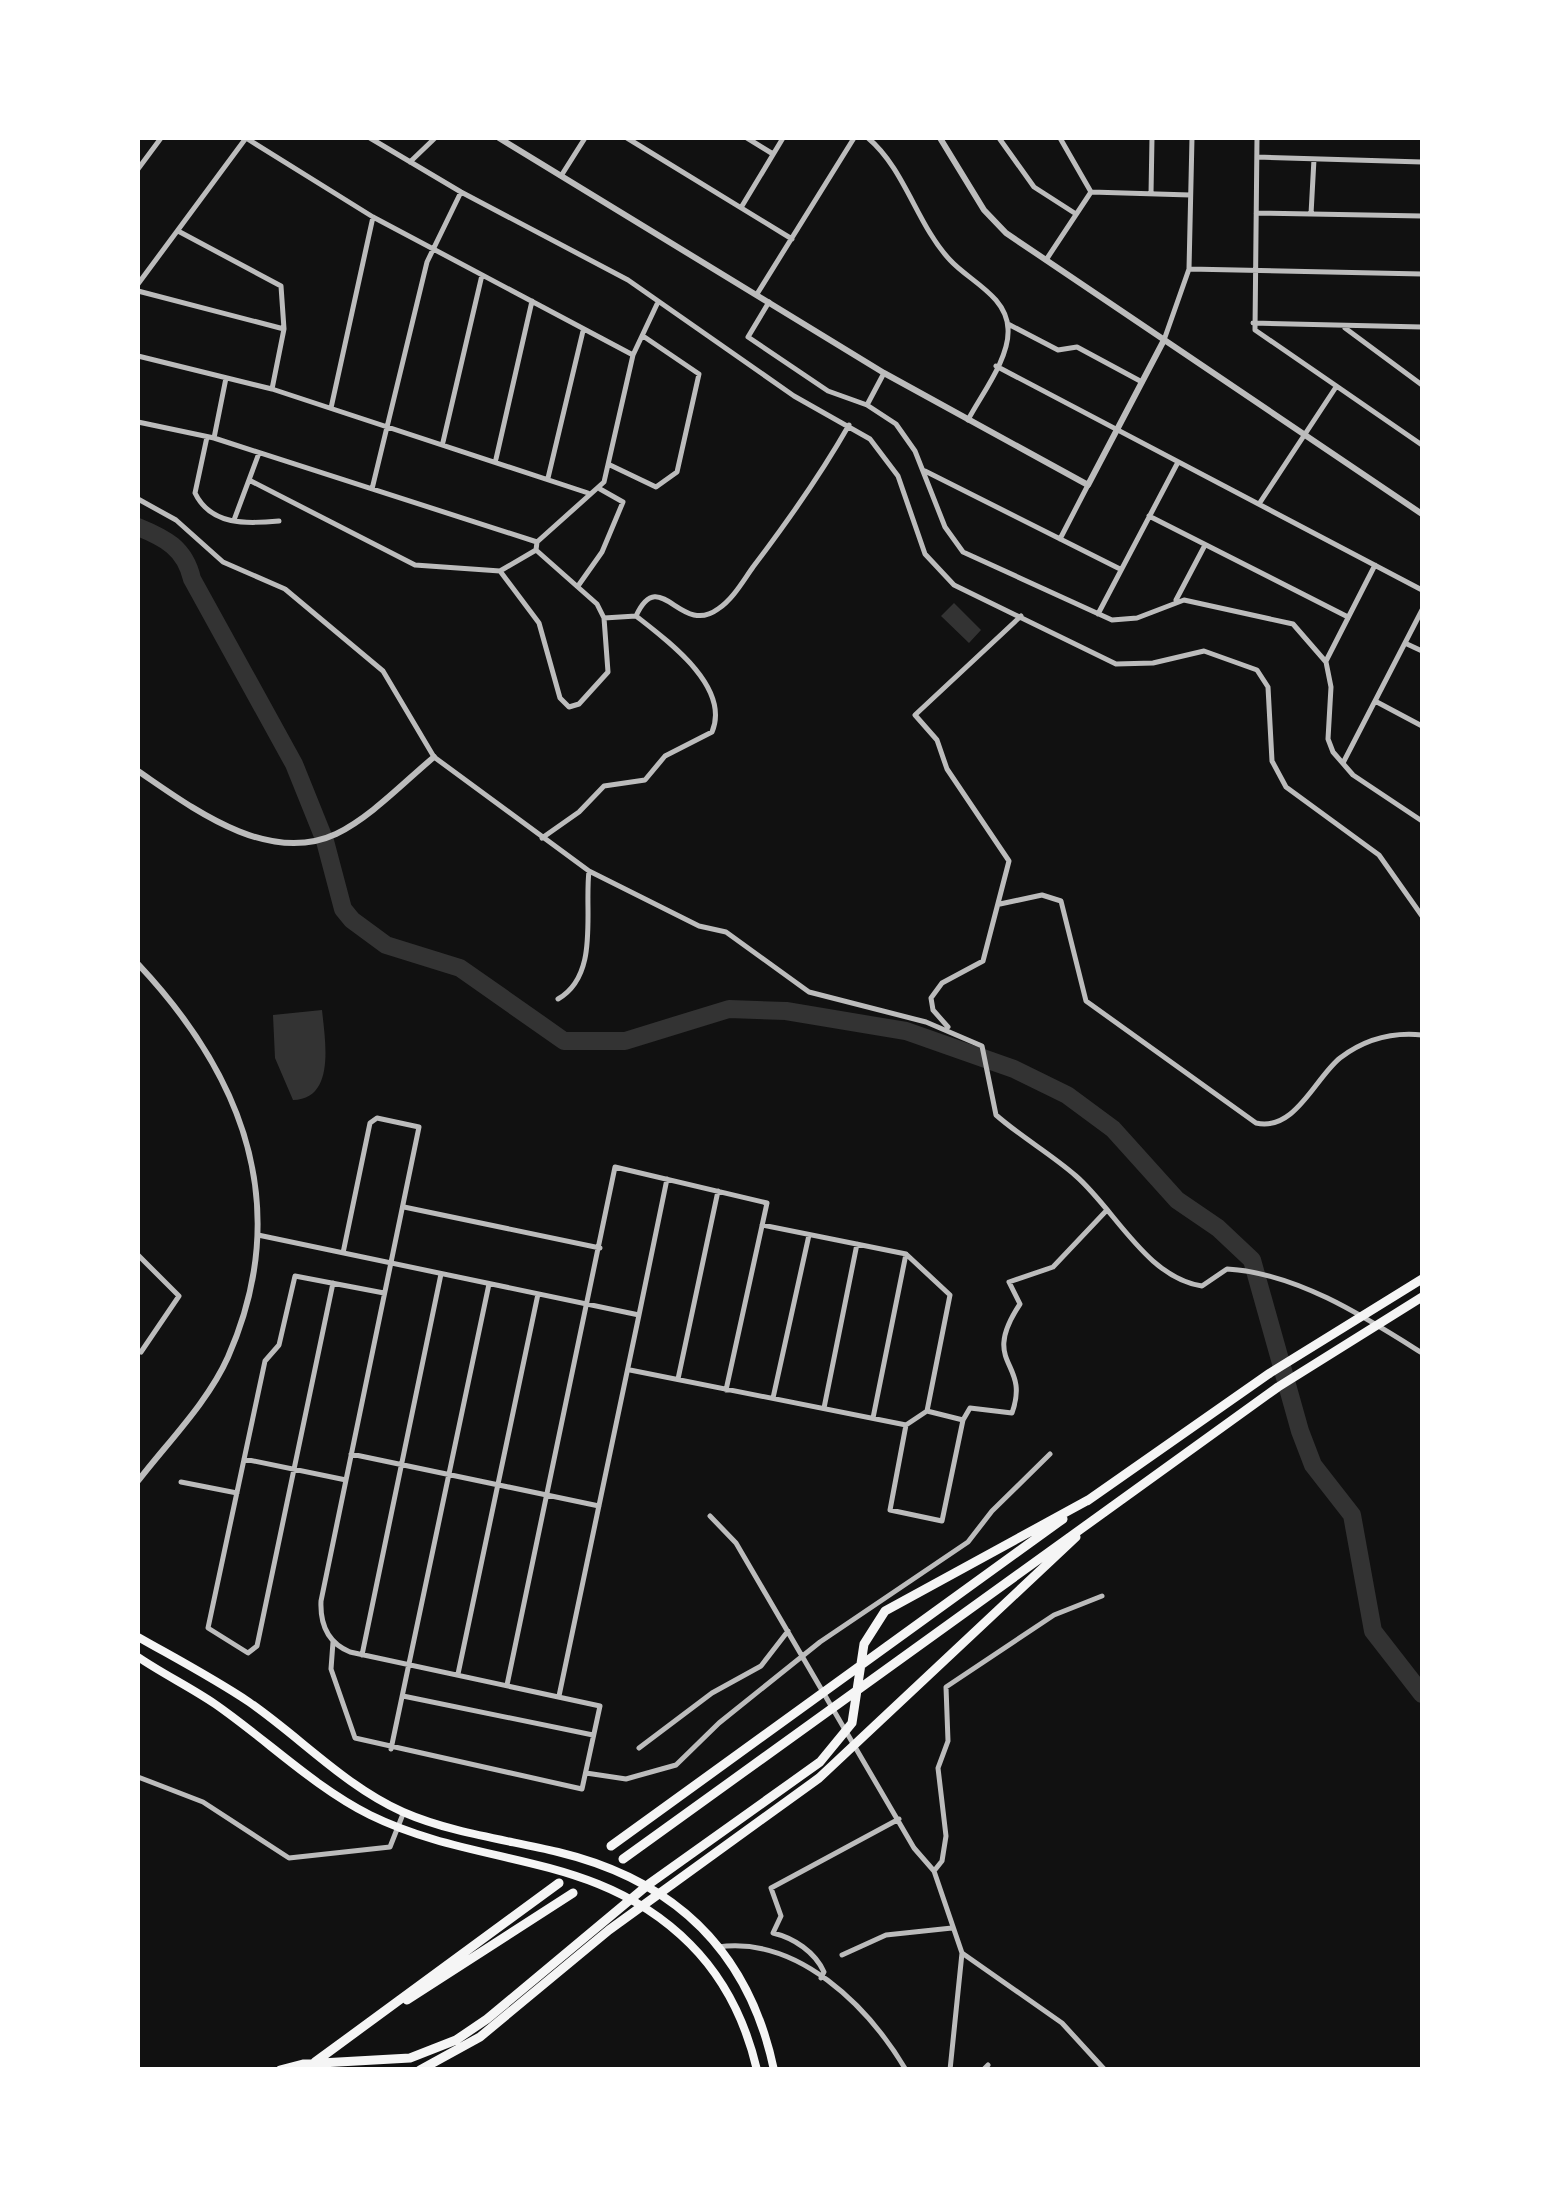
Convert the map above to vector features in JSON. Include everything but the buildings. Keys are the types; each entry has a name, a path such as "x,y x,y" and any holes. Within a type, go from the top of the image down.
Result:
{"highway":[{"path":"611,1846 1129,1471 1270,1373 1422,1279"},
{"path":"623,1859 1278,1387 1422,1297"},
{"path":"280,2070 303,2064 410,2058 456,2040 649,1884 820,1762 843,1738 856,1708 864,1644 874,1625 895,1603 1090,1499"},
{"path":"420,2070 480,2037 660,1891 818,1778 868,1736 1100,1514"},
{"path":"138,1637 250,1703 342,1775 404,1812 572,1856 660,1891 718,1948 750,1997 774,2070"},
{"path":"138,1657 214,1704 341,1798 400,1828 566,1871 635,1898 676,1930 716,1975 743,2026 757,2070"},
{"path":"305,2070 559,1883"},
{"path":"358,2030 573,1893"}],"street":[{"path":"138,170 162,138"},
{"path":"284,329 138,287 246,138 373,217 634,355"},
{"path":"370,138 461,192 628,280 794,396 849,425 878,447 898,476 931,564 954,584 1116,664 1153,663 1204,650 1257,670 1268,687 1269,746 1279,776 1299,798 1379,855 1422,916"},
{"path":"410,162 434,138"},
{"path":"499,138 884,373 1088,485"},
{"path":"514,146 519,138"},
{"path":"560,176 584,138"},
{"path":"627,138 792,238"},
{"path":"746,138 773,154"},
{"path":"742,206 783,138"},
{"path":"757,294 854,138"},
{"path":"868,138 882,152 940,249 1000,304 1008,324 1007,342 968,421"},
{"path":"940,138 992,220 1422,514"},
{"path":"1000,138 1034,188 1076,214"},
{"path":"1060,138 1091,192"},
{"path":"1150,194 1152,138"},
{"path":"1060,539 1164,340 1189,270 1192,138"},
{"path":"1257,138 1253,324 1258,333 1422,445"},
{"path":"1257,157 1422,162"},
{"path":"1311,214 1314,159"},
{"path":"372,489 431,249 461,192"},
{"path":"1046,260 1091,192"},
{"path":"1091,192 1190,195"},
{"path":"1256,213 1422,216"},
{"path":"331,408 373,217"},
{"path":"178,230 280,286 284,329 272,390"},
{"path":"1189,270 1422,274"},
{"path":"443,443 482,275"},
{"path":"496,460 532,301"},
{"path":"249,480 415,565 500,571 537,546 588,494 600,488 610,465 634,355 658,302"},
{"path":"769,302 748,337 828,391 867,406 896,424 925,470 945,527 963,552 1122,622 1176,600 1293,624 1326,662 1331,687 1328,739 1342,764 1422,821"},
{"path":"1008,324 1058,350 1077,347 1142,382"},
{"path":"1253,324 1422,327"},
{"path":"1342,326 1422,385"},
{"path":"548,478 583,330"},
{"path":"610,465 656,487 677,472 699,374 643,336"},
{"path":"138,356 331,408 496,460 588,494"},
{"path":"996,366 1422,590"},
{"path":"867,406 884,373"},
{"path":"226,378 194,493 211,512 234,522 279,521"},
{"path":"1259,504 1336,388"},
{"path":"138,422 259,452 537,546 598,604 604,618 608,672 579,704 569,707 560,698 534,614 500,571"},
{"path":"636,616 644,601 653,596 666,598 688,616 697,617 724,605 813,489 849,425"},
{"path":"234,522 259,452"},
{"path":"1098,614 1177,464"},
{"path":"925,470 1120,569"},
{"path":"578,586 602,552 623,502 600,488"},
{"path":"138,499 176,520 223,562 285,590 383,671 434,758 589,871 700,926 726,932 810,992 949,1030 986,1050 990,1096 996,1115 1078,1178 1182,1283 1202,1286 1227,1269 1272,1278 1325,1298 1422,1353"},
{"path":"1149,516 1348,618"},
{"path":"1176,600 1205,545"},
{"path":"1326,662 1375,565"},
{"path":"1342,764 1422,610"},
{"path":"542,838 579,812 604,786 645,780 665,756 708,736 716,722 716,702 710,690 671,645 636,616 604,618"},
{"path":"949,1030 933,1010 930,998 942,984 983,961 1008,872 1007,853 990,838 980,814 947,769 937,740 915,715 1021,616"},
{"path":"1406,643 1422,652"},
{"path":"1376,701 1422,726"},
{"path":"138,770 220,824 279,840 309,841 340,832 434,758"},
{"path":"558,999 581,978 592,898 589,871"},
{"path":"1000,904 1042,895 1061,900 1086,1001 1256,1123 1281,1120 1341,1058 1367,1044 1398,1032 1422,1035"},
{"path":"138,964 192,1026 228,1089 249,1152 258,1234 246,1305 227,1359 138,1481"},
{"path":"333,1642 362,1655 600,1706 582,1788 360,1741 350,1732 332,1668 333,1642 322,1623 321,1601 419,1128 376,1118 370,1123 343,1253"},
{"path":"507,1685 616,1167 766,1203 726,1390"},
{"path":"559,1696 667,1179"},
{"path":"677,1380 718,1191"},
{"path":"404,1207 600,1248"},
{"path":"762,1224 906,1254 950,1295 927,1411 906,1425 890,1510 942,1521 963,1420 970,1408 1012,1414 1016,1403 1017,1378 1002,1352 1002,1334 1020,1304 1009,1282 1053,1267 1106,1210"},
{"path":"258,1234 640,1315"},
{"path":"774,1398 809,1234"},
{"path":"824,1408 858,1244"},
{"path":"873,1418 906,1254"},
{"path":"138,1256 178,1296 141,1352"},
{"path":"362,1655 441,1274"},
{"path":"333,1283 257,1646 248,1653 208,1628 265,1361 279,1346 295,1276 333,1283 384,1293"},
{"path":"391,1748 489,1284"},
{"path":"458,1674 538,1294"},
{"path":"628,1370 906,1425"},
{"path":"927,1411 963,1420"},
{"path":"352,1454 600,1506"},
{"path":"586,1772 626,1779 666,1771 803,1656 968,1542 992,1510 1050,1454"},
{"path":"244,1459 346,1480"},
{"path":"181,1482 237,1493"},
{"path":"710,1516 736,1542 914,1848 934,1871 962,1954 950,2070"},
{"path":"934,1871 942,1861 946,1836 938,1776 948,1741 946,1687 1054,1616 1102,1596"},
{"path":"638,1748 712,1693 762,1666 788,1631"},
{"path":"403,1696 593,1736"},
{"path":"138,1776 204,1802 289,1858 390,1847 404,1812"},
{"path":"821,1978 824,1969 817,1960 791,1938 773,1934 781,1916 771,1888 899,1819"},
{"path":"842,1955 886,1935 952,1928"},
{"path":"718,1948 767,1948 799,1962 877,2028 906,2070"},
{"path":"962,1954 1062,2022 1105,2070"}],"lane":[{"path":"648,2070 666,2070"}],"shaded area":[{"path":"954,603 981,630 969,643 941,616"},
{"path":"322,1010 322,1079 307,1097 293,1100 275,1058 273,1015"}],"waterway":[{"path":"138,527 165,540 184,559 294,764 325,841 343,909 386,945 460,968 564,1041 625,1041 729,1009 786,1011 906,1031 1014,1069 1067,1095 1113,1129 1177,1200 1218,1228 1252,1260 1313,1465 1352,1515 1373,1631 1422,1694"}]}
